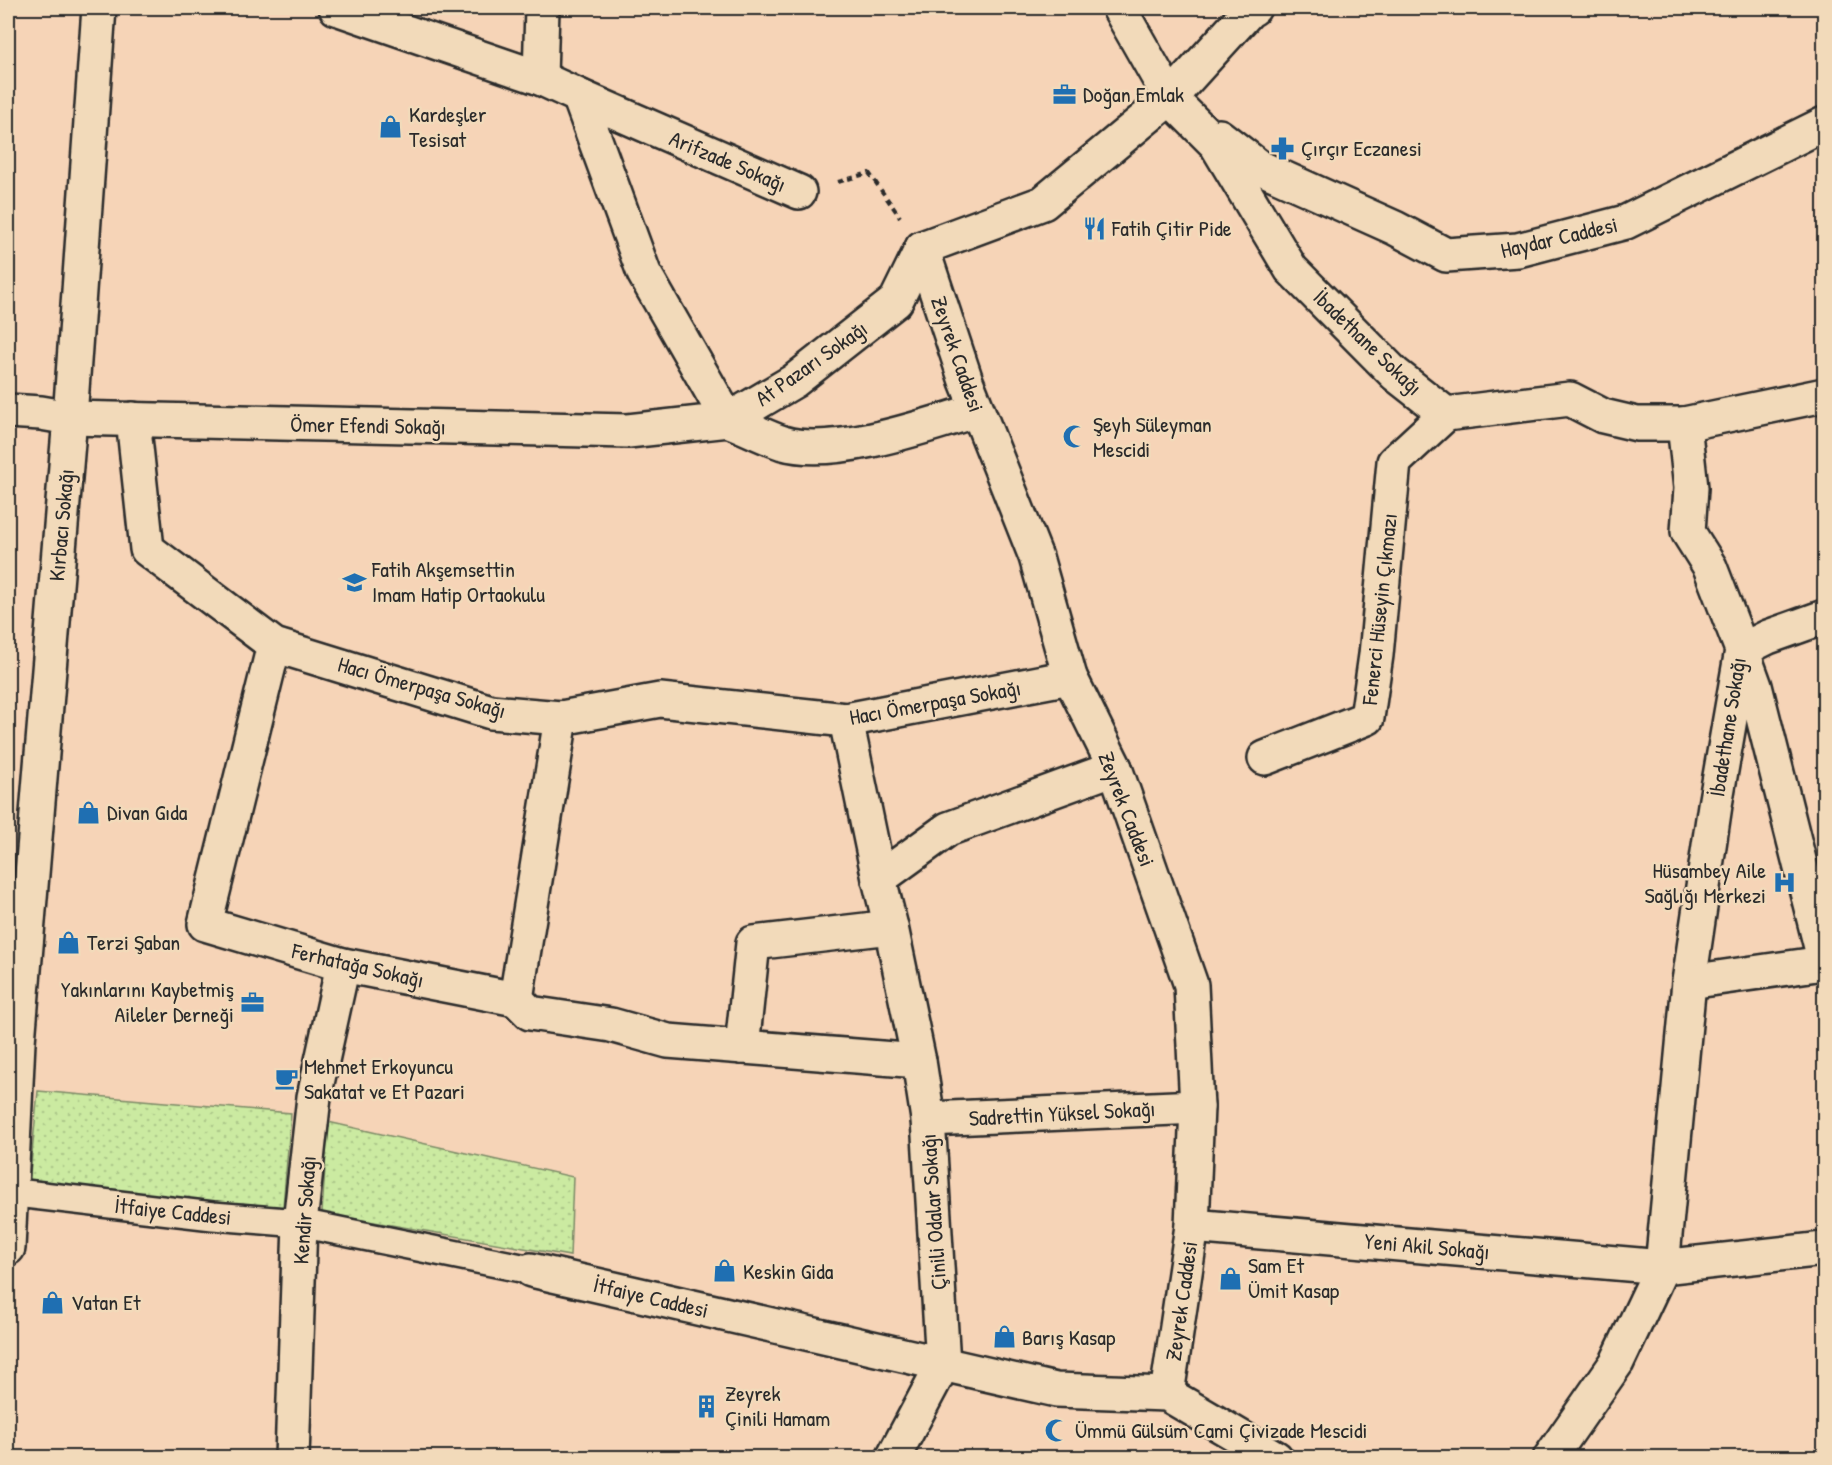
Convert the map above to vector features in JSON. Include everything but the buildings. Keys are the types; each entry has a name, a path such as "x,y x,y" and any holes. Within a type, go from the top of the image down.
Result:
{"street":[{"name":"Kırbacı Sokağı","path":"8,1248 18,1042 70,418 99,8"},
{"name":"Arifzade Sokağı","path":"336,8 540,78 800,192"},
{"path":"540,78 543,8"},
{"path":"1119,8 1170,98"},
{"path":"922,248 1042,203 1170,98 1254,8"},
{"path":"579,96 644,273 728,420 784,443 819,447 850,445 930,425 977,410"},
{"name":"Haydar Caddesi","path":"1170,98 1259,167 1395,228 1446,255 1518,250 1626,222 1824,124"},
{"name":"İbadethane Sokağı","path":"1170,98 1216,144 1292,269 1395,374 1446,414"},
{"name":"At Pazarı Sokağı","path":"728,420 794,381 896,301 922,248"},
{"name":"Zeyrek Caddesi","path":"922,248 977,410 1036,557 1070,677 1114,768 1191,985 1197,1107 1192,1226 1167,1394"},
{"path":"1446,414 1570,399 1603,416 1638,424 1684,424 1824,395"},
{"name":"Ömer Efendi Sokağı","path":"8,411 70,418 628,431 728,420"},
{"name":"Fenerci Hüseyin Çıkmazı","path":"1265,758 1367,718 1376,655 1394,462 1446,414"},
{"name":"Hacı Ömerpaşa Sokağı","path":"133,419 147,549 274,645 491,712 561,718 660,700 846,720 1070,677"},
{"name":"İbadethane Sokağı","path":"1550,1458 1617,1362 1662,1267 1689,982 1715,806 1742,650 1710,567 1688,532 1691,488 1684,424"},
{"path":"1689,982 1824,961 1755,686 1742,650 1768,637 1824,617"},
{"name":"Ferhatağa Sokağı","path":"274,645 205,924 343,965 516,999"},
{"path":"561,718 516,999 530,1013 611,1025 668,1041 919,1061"},
{"path":"742,1047 753,943 891,927 846,720"},
{"path":"879,879 948,829 1114,768"},
{"name":"Çinili Odalar Sokağı","path":"891,927 919,1061 928,1119 943,1364"},
{"name":"Kendir Sokağı","path":"292,1458 300,1223 314,1097 343,965"},
{"name":"Sadrettin Yüksel Sokağı","path":"928,1119 1197,1107"},
{"name":"İtfaiye Caddesi","path":"9,1193 213,1216 300,1223 531,1269 1056,1390 1167,1394 1276,1458"},
{"name":"Yeni Akil Sokağı","path":"1192,1226 1662,1267 1824,1249"},
{"path":"893,1458 943,1364"}],"path":[{"name":"Arifzade Sokağı","path":"800,192 869,173 922,248"}],"green space":[{"path":"38,1091 291,1113 283,1207 29,1185"},
{"path":"328,1122 573,1177 570,1256 322,1213"}],"place":[{"name":"Doğan Emlak","path":"1065,94"},
{"name":"Kardeşler Tesisat","path":"391,127"},
{"name":"Çırçır Eczanesi","path":"1283,148"},
{"name":"Fatih Çitir Pide","path":"1094,228"},
{"name":"Şeyh Süleyman Mescidi","path":"1075,437"},
{"name":"Fatih Akşemsettin Imam Hatip Ortaokulu","path":"354,582"},
{"name":"Divan Gıda","path":"89,812"},
{"name":"Hüsambey Aile Sağlığı Merkezi","path":"1784,883"},
{"name":"Terzi Şaban","path":"69,942"},
{"name":"Yakınlarını Kaybetmiş Aileler Derneği","path":"252,1002"},
{"name":"Mehmet Erkoyuncu Sakatat ve Et Pazari","path":"286,1079"},
{"name":"Keskin Gida","path":"725,1271"},
{"name":"Sam Et Ümit Kasap","path":"1230,1278"},
{"name":"Vatan Et","path":"53,1302"},
{"name":"Barış Kasap","path":"1004,1337"},
{"name":"Zeyrek Çinili Hamam","path":"707,1406"},
{"name":"Ümmü Gülsüm Cami Çivizade Mescidi","path":"1057,1430"}]}
